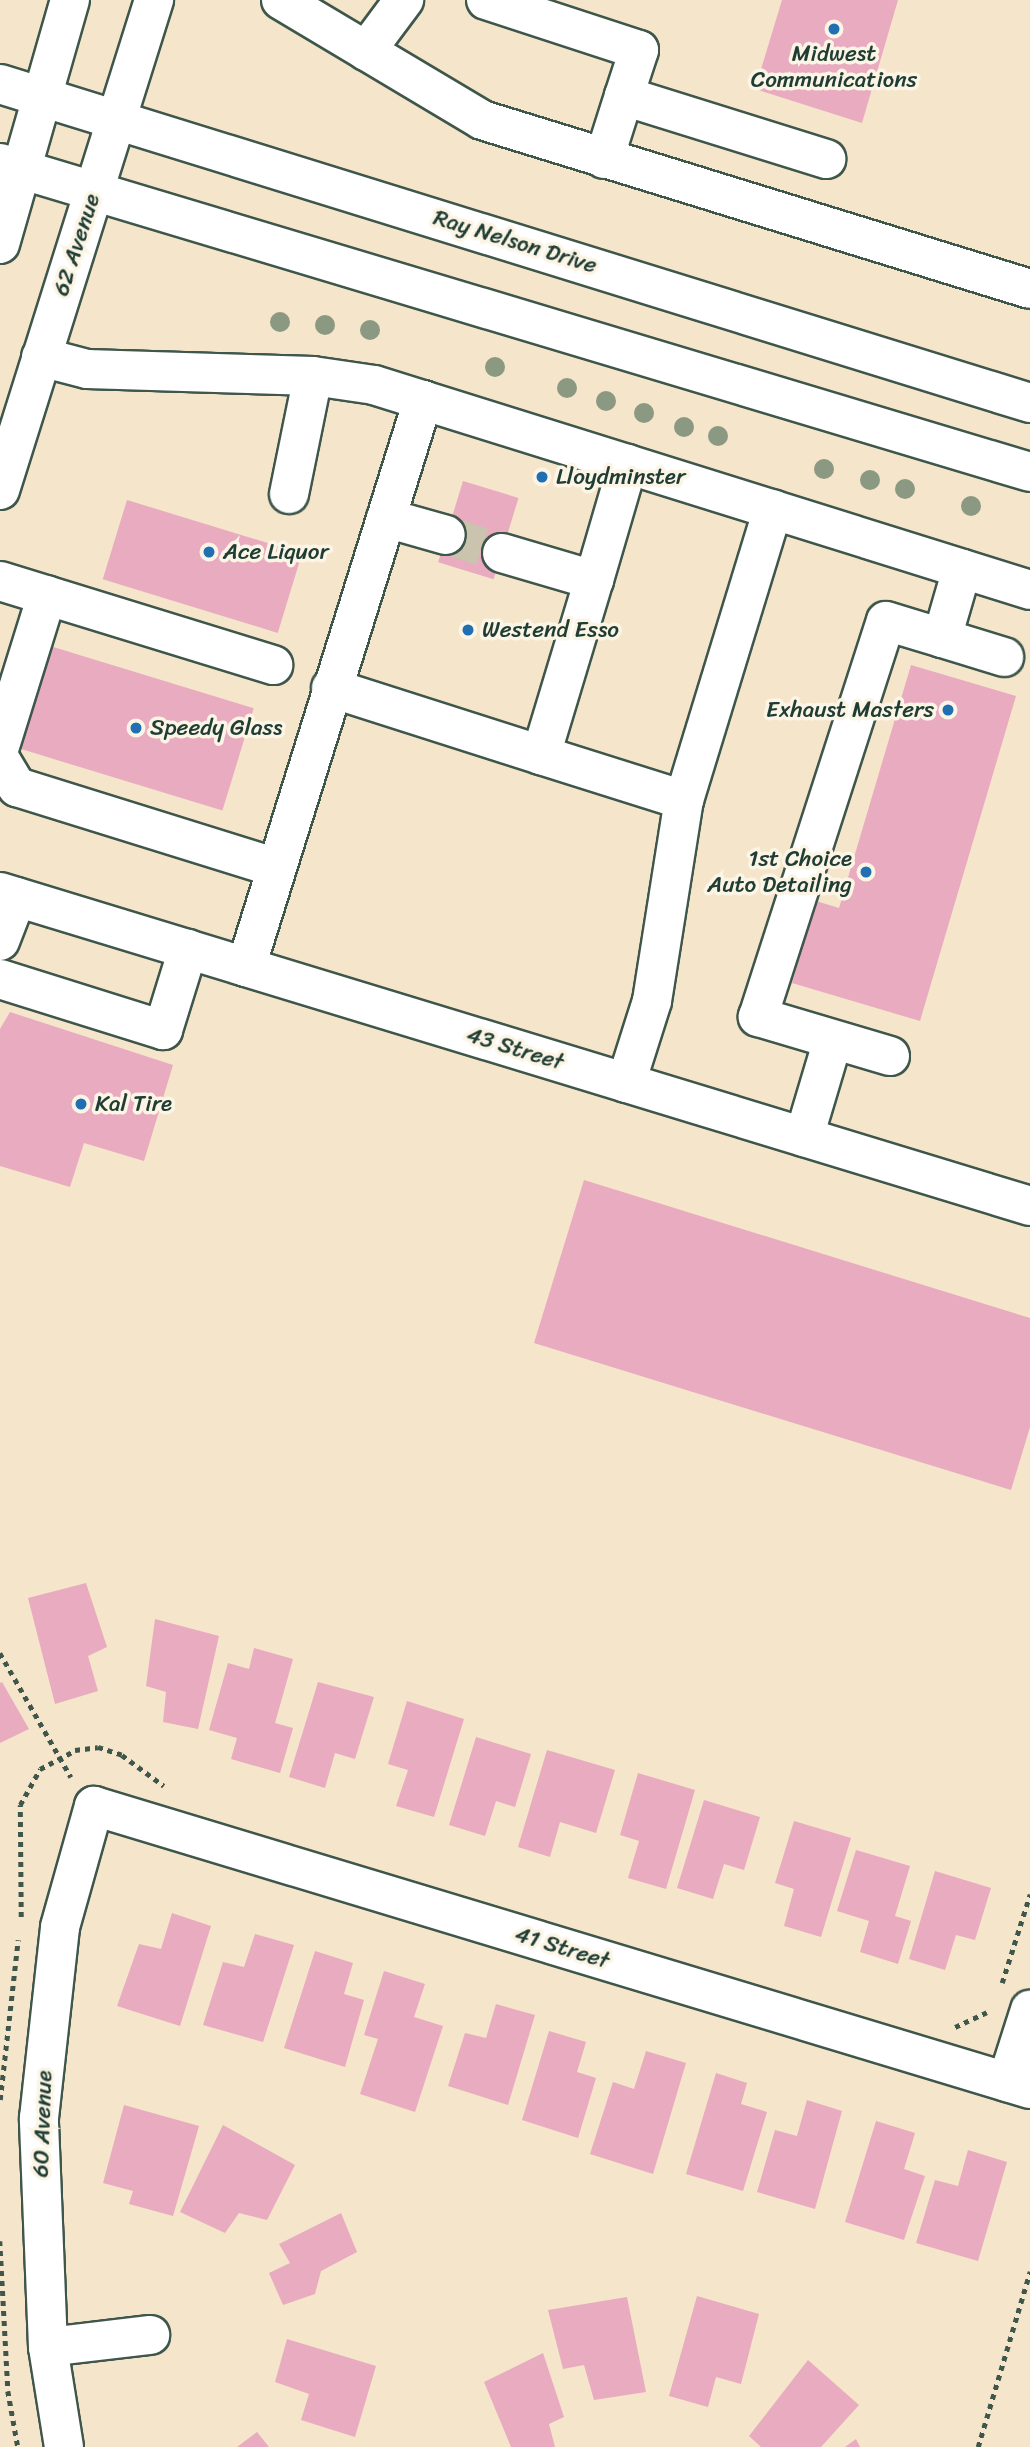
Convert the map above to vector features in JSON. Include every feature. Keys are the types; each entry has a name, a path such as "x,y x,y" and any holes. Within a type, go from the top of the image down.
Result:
{"main road":[{"path":"0,244 10,166 41,96 70,0"},
{"name":"62 Avenue","path":"0,490 154,0"},
{"path":"281,0 482,120 1030,289"},
{"path":"366,51 404,0"},
{"path":"486,0 639,50 604,159"},
{"name":"Ray Nelson Drive","path":"0,84 1030,403"},
{"path":"624,96 826,159"},
{"path":"10,166 1030,472"},
{"path":"41,357 87,369 313,376 423,400 1030,590"},
{"path":"289,494 313,376"},
{"path":"246,967 423,400"},
{"path":"541,755 628,464"},
{"path":"626,1083 652,1001 684,800 773,509"},
{"path":"386,518 446,535"},
{"path":"502,553 594,580"},
{"path":"942,638 962,569"},
{"path":"0,580 273,665"},
{"path":"0,746 47,595"},
{"path":"890,1056 758,1017 886,621 1004,657"},
{"path":"331,688 684,800"},
{"path":"0,759 17,788 277,868"},
{"path":"0,941 8,895"},
{"name":"43 Street","path":"8,895 1030,1206"},
{"path":"0,979 163,1030 188,950"},
{"path":"804,1137 834,1040"},
{"name":"41 Street","path":"94,1806 1018,2086"},
{"name":"60 Avenue","path":"64,2447 48,2347 39,2118 60,1927 94,1806"},
{"path":"1008,2001 1018,2086"},
{"path":"48,2347 150,2335"}],"path":[{"path":"0,1653 56,1758"},
{"path":"0,2100 24,1895 20,1805 40,1769 56,1758 98,1747 122,1755 172,1792"},
{"path":"949,2028 983,2018 1008,2001 1030,1894"},
{"path":"0,2241 8,2392 18,2447"},
{"path":"978,2447 1030,2272"}],"building":[{"path":"782,0 898,0 862,123 755,89"},
{"path":"463,481 518,498 494,579 438,562"},
{"path":"127,500 302,554 278,633 103,579"},
{"name":"Speedy Glass","path":"50,646 254,708 222,811 19,748"},
{"path":"911,665 1016,696 920,1021 792,983 816,901 839,908"},
{"name":"Kal Tire","path":"10,1012 173,1065 144,1161 84,1143 70,1187 0,1166 0,1029"},
{"path":"584,1180 1030,1318 1030,1427 1011,1490 534,1343"},
{"path":"86,1583 107,1647 88,1656 98,1691 55,1704 28,1598"},
{"path":"155,1619 219,1636 198,1729 163,1722 166,1692 146,1686"},
{"path":"254,1648 293,1659 275,1723 293,1728 280,1773 231,1759 237,1738 209,1730 228,1663 249,1669"},
{"path":"2,1682 29,1729 0,1743 0,1683"},
{"path":"318,1682 374,1697 355,1759 335,1753 325,1788 289,1777"},
{"path":"407,1701 464,1719 434,1817 396,1806 408,1770 388,1764"},
{"path":"476,1737 531,1754 515,1807 496,1801 485,1836 449,1825"},
{"path":"547,1750 615,1770 596,1833 560,1822 550,1857 518,1847"},
{"path":"638,1773 695,1790 666,1889 628,1878 639,1841 620,1835"},
{"path":"704,1800 760,1817 744,1870 724,1864 713,1899 677,1888"},
{"path":"794,1821 851,1838 821,1937 784,1926 794,1889 775,1883"},
{"path":"856,1850 910,1866 895,1916 911,1921 898,1964 860,1952 869,1921 837,1911"},
{"path":"935,1871 991,1888 975,1940 956,1935 945,1970 909,1959"},
{"path":"172,1913 211,1926 180,2026 117,2006 139,1944 161,1949"},
{"path":"255,1934 294,1945 263,2042 203,2025 223,1962 244,1967"},
{"path":"315,1951 353,1963 344,1994 364,2000 345,2067 284,2048"},
{"path":"384,1971 425,1984 414,2017 443,2026 415,2112 360,2094 378,2039 364,2035"},
{"path":"496,2004 535,2015 508,2105 448,2086 465,2033 486,2038"},
{"path":"549,2031 586,2042 577,2072 596,2078 578,2138 522,2120"},
{"path":"646,2051 686,2063 653,2174 590,2154 613,2082 634,2089"},
{"path":"716,2073 747,2083 741,2104 767,2112 743,2191 686,2174"},
{"path":"807,2100 842,2111 815,2209 757,2192 775,2130 797,2136"},
{"path":"124,2105 199,2126 173,2216 129,2204 133,2191 103,2183"},
{"path":"876,2121 915,2133 904,2169 925,2176 904,2240 845,2222"},
{"path":"223,2125 295,2165 267,2220 239,2213 225,2233 180,2212"},
{"path":"968,2150 1007,2162 978,2261 916,2243 935,2180 958,2186"},
{"path":"341,2213 357,2252 321,2271 315,2294 283,2305 269,2273 290,2263 279,2244"},
{"path":"697,2296 759,2314 741,2384 716,2377 708,2407 669,2396"},
{"path":"627,2297 646,2392 594,2400 584,2365 563,2369 548,2310"},
{"path":"287,2339 376,2366 355,2437 301,2420 309,2394 275,2382"},
{"path":"543,2353 564,2417 549,2424 555,2447 511,2447 484,2382"},
{"path":"808,2360 859,2405 821,2447 761,2447 749,2436"},
{"path":"257,2432 269,2447 237,2447"},
{"path":"856,2439 860,2447 845,2447"}],"tunnel":[{"path":"446,535 502,553"}],"place":[{"name":"Midwest Communications","path":"834,29"},
{"name":"Lloydminster","path":"542,477"},
{"name":"Ace Liquor","path":"209,552"},
{"name":"Westend Esso","path":"468,630"},
{"name":"Exhaust Masters","path":"948,710"},
{"name":"Speedy Glass","path":"136,728"},
{"name":"1st Choice Auto Detailing","path":"866,872"},
{"name":"Kal Tire","path":"81,1104"}]}
